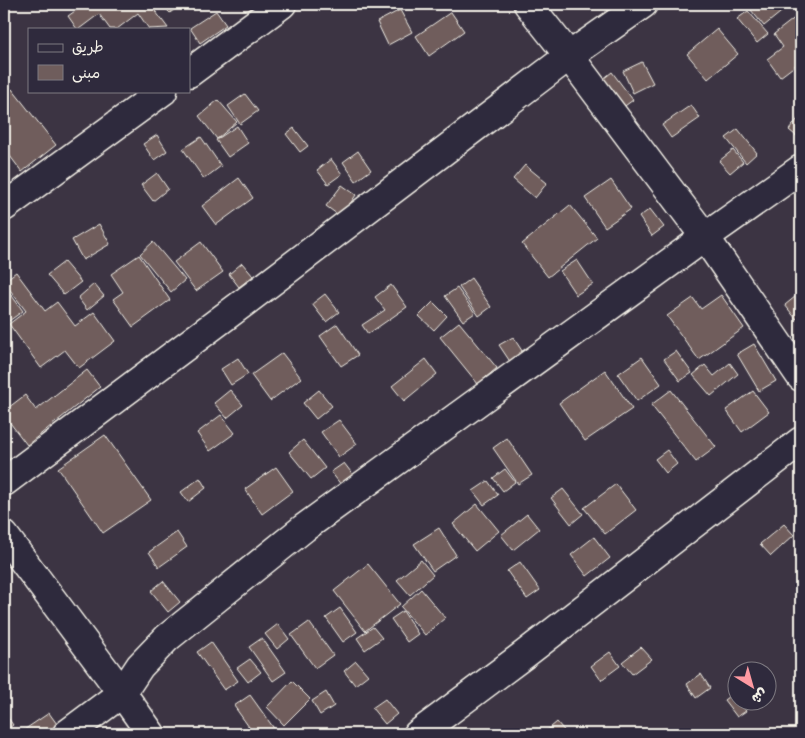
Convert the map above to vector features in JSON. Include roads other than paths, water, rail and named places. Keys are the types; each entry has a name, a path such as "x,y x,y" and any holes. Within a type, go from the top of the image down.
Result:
{"street":[{"path":"190,71 282,4"},
{"path":"528,4 570,56 705,237 801,377"},
{"path":"4,482 570,56 644,4"},
{"path":"4,206 162,92"},
{"path":"67,734 122,693 140,666 167,638 304,528 801,169"},
{"path":"418,734 533,648 801,440"},
{"path":"4,535 151,734"}]}
